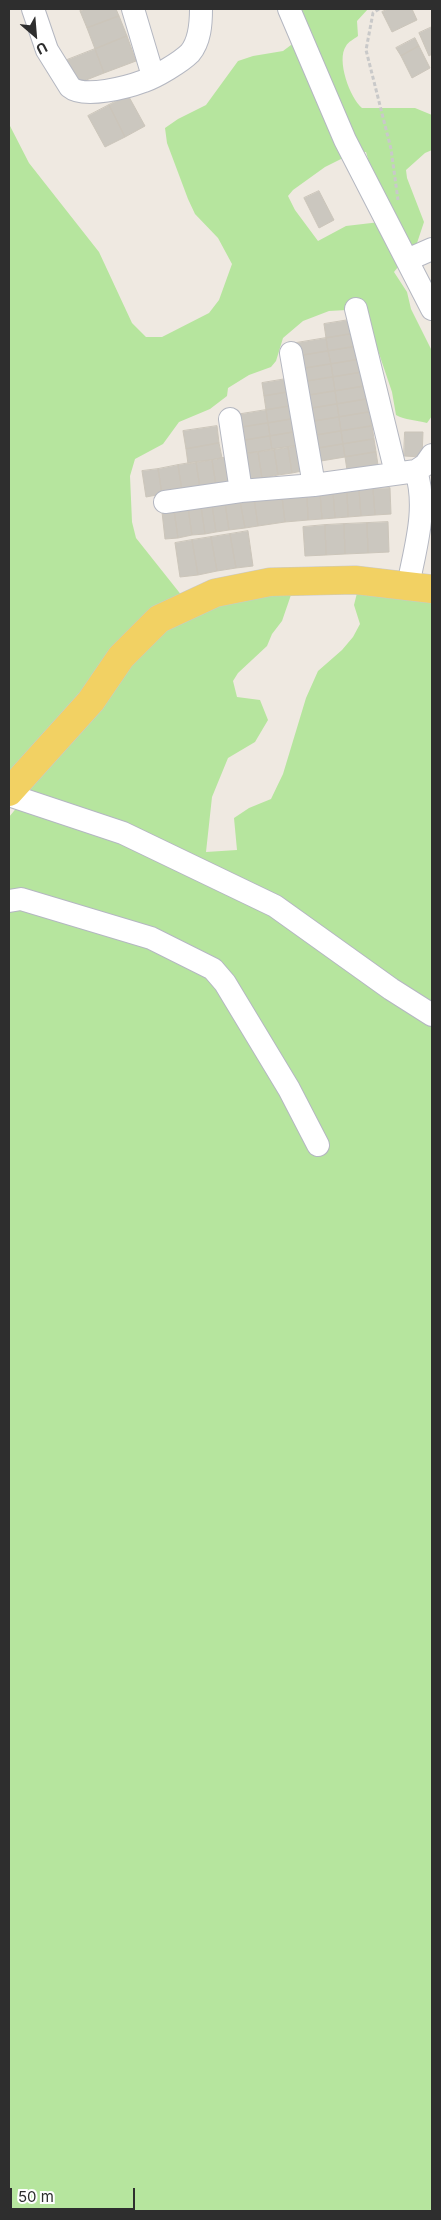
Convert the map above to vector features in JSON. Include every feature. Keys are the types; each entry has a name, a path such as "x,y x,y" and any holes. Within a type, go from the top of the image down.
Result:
{"main road":[{"path":"9,794 91,701 121,657 159,619 215,593 270,582 355,580 420,588"}],"street":[{"path":"33,9 46,50 63,78 75,92 82,94 146,81 182,60 190,52 199,32 201,9"},
{"path":"133,9 153,76"},
{"path":"289,9 345,140 432,309"},
{"path":"407,260 432,249"},
{"path":"356,310 406,472 422,490 420,588"},
{"path":"291,353 314,485"},
{"path":"230,418 242,491"},
{"path":"165,502 242,491 314,485 406,472 425,466 432,455"},
{"path":"9,794 122,833 275,906 391,989 432,1015"},
{"path":"9,901 21,899 151,938 213,969 225,983 289,1089 318,1145"}],"path":[{"path":"379,9 373,13 366,50 391,149 399,204"}],"green space":[{"path":"303,9 368,9 357,21 358,36 348,43 343,52 346,78 357,103 362,108 415,108 432,115 432,150 425,153 406,170 407,178 424,222 417,243 394,272 407,292 411,309 432,351 432,416 427,423 396,415 392,392 364,309 329,311 303,321 283,338 276,361 271,367 249,375 228,388 227,396 210,409 179,422 163,444 135,459 130,476 132,522 136,538 194,611 248,595 292,592 282,621 272,634 267,646 238,673 233,681 237,697 260,700 268,720 255,742 228,758 212,797 206,852 237,850 234,818 249,808 271,799 283,774 306,698 318,671 342,650 353,637 360,624 354,605 358,589 432,598 432,2211 9,2211 9,817 23,800 9,772 9,124 29,163 99,252 132,323 146,337 162,337 209,313 219,300 232,264 218,238 195,214 167,143 165,128 206,105 238,61 253,56 283,51 295,42 299,12","holes":["366,152 373,177 380,222 346,226 318,241 295,210 288,196 293,190 325,167 353,153"]}],"building":[{"path":"86,9 116,9 119,16 87,28 80,11"},
{"path":"388,9 412,9 417,20 392,32 382,12"},
{"path":"119,16 127,36 95,49 87,28"},
{"path":"432,27 432,54 429,56 419,33"},
{"path":"127,36 136,61 104,73 95,49"},
{"path":"415,38 419,46 401,56 396,48"},
{"path":"419,46 430,68 412,78 401,56"},
{"path":"95,49 104,73 76,84 67,60"},
{"path":"128,95 145,126 125,137 109,105"},
{"path":"109,105 125,137 105,147 88,116"},
{"path":"319,191 334,220 319,228 304,198"},
{"path":"355,319 357,333 326,338 324,324"},
{"path":"357,333 359,346 328,351 326,338"},
{"path":"326,338 328,351 298,356 296,343"},
{"path":"359,346 361,359 331,364 328,351"},
{"path":"328,351 331,364 300,369 298,356"},
{"path":"361,359 363,372 333,377 331,364"},
{"path":"331,364 333,377 302,382 300,369"},
{"path":"363,372 365,386 335,391 333,377"},
{"path":"333,377 335,391 304,396 302,382"},
{"path":"292,378 294,391 264,396 262,383"},
{"path":"365,386 367,399 337,404 335,391"},
{"path":"294,391 296,405 266,410 264,396"},
{"path":"335,391 337,404 307,409 304,396"},
{"path":"367,399 369,412 339,417 337,404"},
{"path":"337,404 339,417 309,422 307,409"},
{"path":"296,405 298,418 268,423 266,410"},
{"path":"266,410 268,423 237,428 235,415"},
{"path":"369,412 372,426 341,431 339,417"},
{"path":"339,417 341,431 311,436 309,422"},
{"path":"298,418 300,431 270,436 268,423"},
{"path":"268,423 270,436 240,441 237,428"},
{"path":"217,426 219,443 186,449 183,431"},
{"path":"372,426 374,439 343,444 341,431"},
{"path":"300,431 303,445 272,450 270,436"},
{"path":"341,431 343,444 313,449 311,436"},
{"path":"405,432 423,432 422,457 404,456"},
{"path":"270,436 272,450 242,454 240,441"},
{"path":"374,439 376,452 345,457 343,444"},
{"path":"219,443 222,458 188,464 186,449"},
{"path":"343,444 345,457 315,462 313,449"},
{"path":"303,445 307,470 292,473 288,447"},
{"path":"288,447 292,473 278,475 274,449"},
{"path":"274,449 278,475 262,478 258,452"},
{"path":"258,452 262,478 246,480 242,454"},
{"path":"376,452 378,465 347,470 345,457"},
{"path":"228,457 232,483 216,486 212,460"},
{"path":"212,460 216,486 200,488 196,462"},
{"path":"196,462 200,488 182,491 178,465"},
{"path":"178,465 182,491 162,494 158,469"},
{"path":"158,469 162,494 146,497 142,471"},
{"path":"390,488 391,514 375,515 373,489"},
{"path":"373,489 375,515 361,516 359,490"},
{"path":"359,490 361,516 348,517 347,491"},
{"path":"347,491 348,517 335,518 333,492"},
{"path":"333,492 335,518 322,519 320,493"},
{"path":"320,493 322,519 308,520 307,494"},
{"path":"307,494 308,520 285,522 282,497"},
{"path":"282,497 285,522 258,526 254,498"},
{"path":"254,498 258,526 245,528 240,501"},
{"path":"240,501 245,528 229,530 225,503"},
{"path":"225,503 229,530 216,532 212,505"},
{"path":"212,505 216,532 205,534 201,506"},
{"path":"201,506 205,534 192,535 188,508"},
{"path":"188,508 192,535 178,538 174,510"},
{"path":"174,510 178,538 165,539 162,512"},
{"path":"388,522 389,552 368,553 367,523"},
{"path":"367,523 368,553 345,554 344,524"},
{"path":"344,524 345,554 326,555 325,525"},
{"path":"325,525 326,555 305,556 303,527"},
{"path":"248,531 253,566 236,568 230,534"},
{"path":"230,534 236,568 217,571 211,537"},
{"path":"211,537 217,571 198,575 192,540"},
{"path":"192,540 198,575 180,577 175,543"}]}
